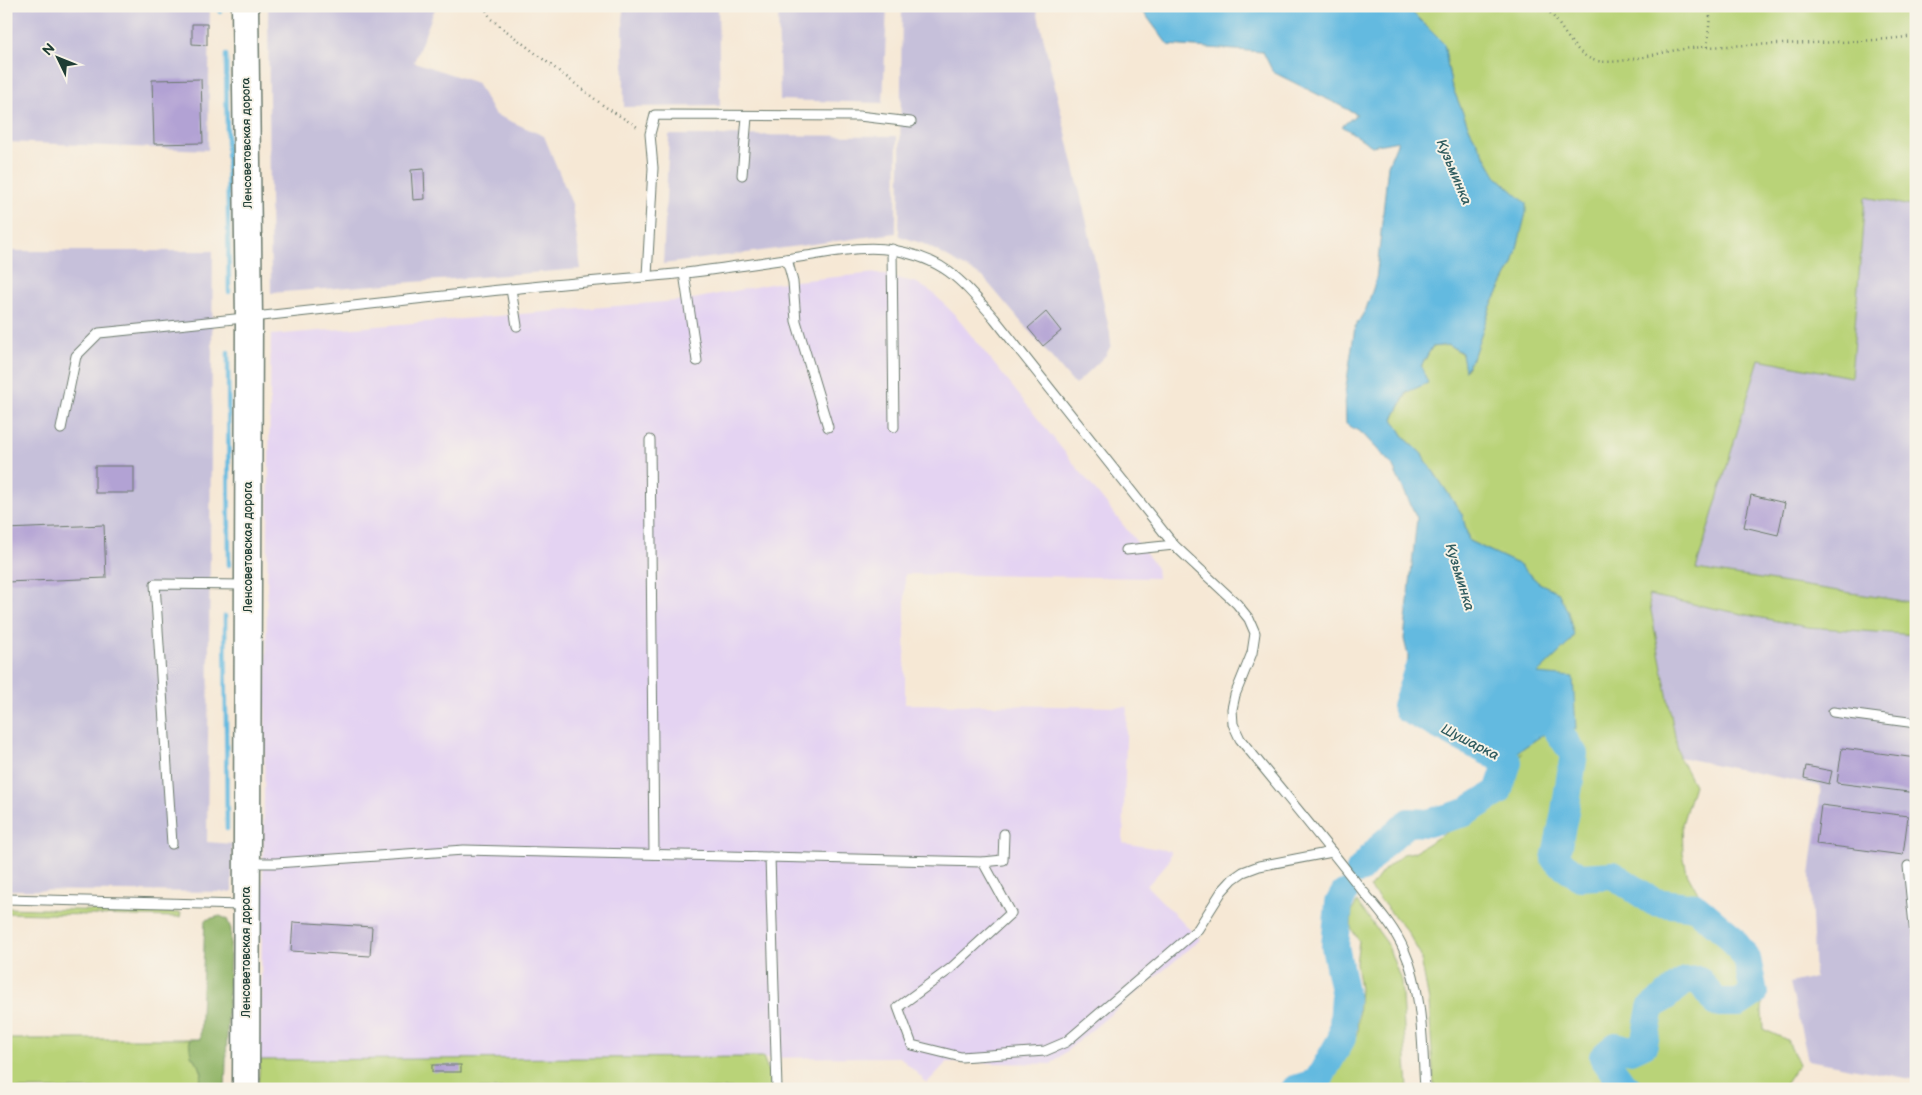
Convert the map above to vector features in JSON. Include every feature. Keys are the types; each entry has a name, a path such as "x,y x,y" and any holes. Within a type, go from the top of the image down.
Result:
{"street":[{"name":"Ленсоветовская дорога","path":"245,6 249,318 246,1089"}],"lane":[{"path":"647,276 653,168 650,134 655,115 747,117 859,116 911,122"},
{"path":"742,175 747,117"},
{"path":"61,429 76,356 99,332 684,273 861,248 892,250 920,255 938,263 972,294 1078,422 1174,545 1237,604 1249,619 1255,633 1252,654 1235,695 1232,709 1232,724 1240,740 1392,928 1404,950 1414,978 1419,1010 1425,1089"},
{"path":"892,250 894,428"},
{"path":"788,259 793,282 796,321 828,426"},
{"path":"684,273 697,361"},
{"path":"511,289 517,326"},
{"path":"650,440 654,854"},
{"path":"1126,550 1174,545"},
{"path":"172,844 155,584 248,585"},
{"path":"1833,712 1916,723"},
{"path":"246,863 276,863 464,850 983,862 1003,860 1004,834"},
{"path":"983,862 1011,913 950,969 898,1007 912,1045 961,1057 1045,1051 1066,1042 1198,929 1222,891 1238,875 1259,866 1332,852"},
{"path":"770,857 777,1089"},
{"path":"1908,866 1916,944"},
{"path":"6,899 246,905"}],"path":[{"path":"484,6 491,19 604,106 650,134"},
{"path":"1543,6 1552,13 1563,31 1583,54 1590,59 1600,62 1628,60 1679,50 1707,47 1916,36"},
{"path":"1707,47 1711,6"}],"shaded area":[{"path":"6,6 210,6 208,150 6,142"},
{"path":"268,6 436,6 414,62 477,83 494,114 544,136 572,204 581,269 271,293"},
{"path":"623,6 718,6 720,106 624,107"},
{"path":"778,6 887,6 883,103 780,100"},
{"path":"902,6 1036,6 1087,223 1110,334 1111,345 1106,355 1075,385 983,277 924,244 899,236"},
{"path":"669,135 897,136 896,233 663,264"},
{"path":"1865,196 1916,207 1916,603 1695,570 1759,359 1851,377"},
{"path":"6,251 213,251 207,842 232,844 232,892 6,890"},
{"path":"877,273 917,283 933,293 954,314 1156,566 1157,578 905,574 905,704 1127,707 1123,843 1171,851 1169,861 1147,886 1201,939 1051,1064 947,1062 927,1083 900,1057 260,1060 271,335 688,300 775,283"},
{"path":"1648,594 1807,627 1916,635 1916,1080 1808,1060 1790,983 1815,977 1810,876 1821,786 1679,757"}],"green space":[{"path":"1406,6 1916,6 1916,207 1865,197 1851,377 1759,359 1696,569 1916,603 1916,635 1807,627 1648,595 1679,757 1694,785 1682,824 1683,853 1687,873 1698,893 1729,919 1754,947 1763,991 1763,1029 1787,1040 1799,1064 1782,1089 1434,1089 1429,1001 1420,954 1407,931 1370,888 1383,871 1403,854 1414,852 1457,826 1445,810 1470,802 1481,806 1485,795 1494,791 1506,770 1522,753 1508,758 1547,732 1576,729 1536,674 1567,645 1558,592 1539,583 1518,564 1469,541 1462,514 1421,453 1405,438 1393,419 1432,347 1449,345 1462,354 1466,370 1474,355 1490,308 1513,264 1525,203 1497,177 1470,130 1451,84 1444,44"},
{"path":"1357,902 1387,943 1401,981 1408,1089 1319,1089 1326,1085 1343,1063 1357,1033 1360,989 1356,963 1359,941 1351,928 1352,911"},
{"path":"6,908 181,913 180,917 6,913"},
{"path":"220,916 227,919 231,929 225,1089 198,1089 202,1073 199,1065 191,1055 189,1039 200,1039 205,920"},
{"path":"6,1039 189,1039 191,1055 199,1065 202,1073 198,1089 6,1089"},
{"path":"763,1057 770,1075 771,1089 397,1089 258,1085 260,1060"}],"water":[{"path":"1142,6 1406,6 1444,44 1451,84 1470,130 1497,177 1526,203 1526,213 1513,264 1490,308 1474,355 1465,371 1462,353 1449,345 1432,347 1421,366 1428,383 1407,392 1393,419 1405,438 1421,453 1462,514 1469,541 1518,564 1539,583 1558,592 1568,612 1574,635 1567,645 1537,674 1573,677 1576,729 1547,732 1508,758 1406,706 1408,656 1404,639 1417,518 1392,465 1362,433 1346,424 1345,393 1355,327 1366,309 1376,280 1388,165 1398,141 1372,146 1342,126 1357,114 1273,72 1263,52 1168,45 1142,10"}],"building":[{"path":"192,24 207,24 207,45 192,44"},
{"path":"201,79 203,143 154,144 152,80"},
{"path":"424,169 425,199 413,200 411,170"},
{"path":"1046,312 1061,331 1043,346 1028,328"},
{"path":"95,466 134,466 134,493 95,493"},
{"path":"1751,495 1785,503 1778,535 1744,527"},
{"path":"104,525 106,578 6,582 6,529"},
{"path":"1842,748 1916,758 1916,793 1837,783"},
{"path":"1806,766 1832,771 1829,784 1804,778"},
{"path":"1821,805 1908,816 1903,855 1816,844"},
{"path":"293,922 372,927 370,956 291,951"},
{"path":"432,1065 461,1065 461,1072 432,1072"}],"waterway":[{"path":"220,6 220,12"},
{"path":"226,55 229,292"},
{"path":"228,352 229,565"},
{"path":"225,616 227,829"},
{"name":"Шушарка","path":"1360,870 1383,844 1409,822 1428,823 1464,813 1498,792 1508,762 1407,709 1406,706 1417,672"},
{"name":"Кузьминка","path":"1537,701 1574,754 1555,859 1580,877 1613,875 1654,902 1696,907 1729,935 1747,959 1754,993 1739,1003 1716,1003 1699,980 1685,981 1651,1008 1644,1044 1631,1050 1616,1046 1603,1057 1623,1085 1629,1089"},
{"name":"Шушарка","path":"1295,1089 1317,1082 1342,1038 1345,996 1335,946 1339,903 1344,894"}]}
